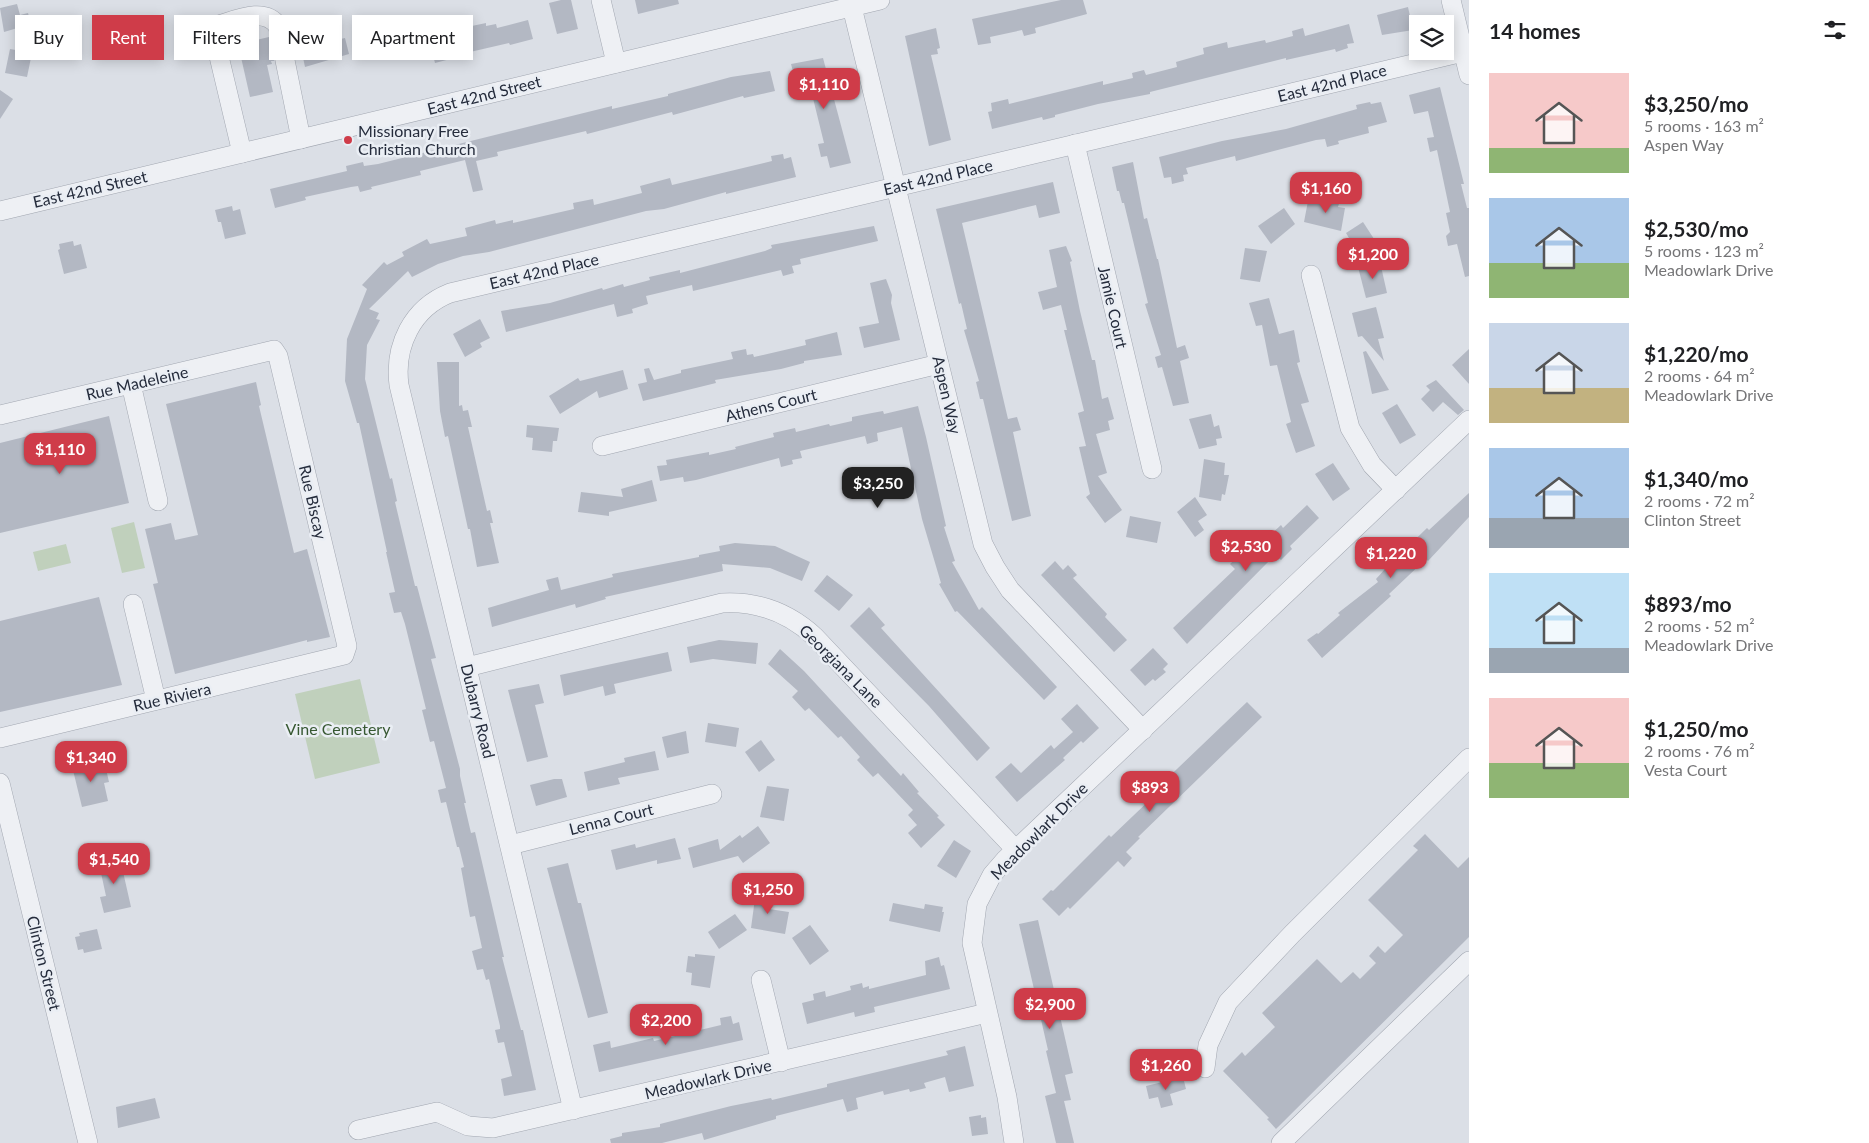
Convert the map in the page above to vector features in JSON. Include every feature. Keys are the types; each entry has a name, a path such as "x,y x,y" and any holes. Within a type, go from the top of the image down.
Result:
{"street":[{"path":"601,0 616,63"},
{"name":"East 42nd Street","path":"0,211 616,63 844,5 880,0"},
{"path":"1451,0 1469,75"},
{"name":"Aspen Way","path":"844,5 897,187 981,537 995,567 1010,590 1143,730"},
{"path":"242,153 212,27 259,14 274,19 278,26 301,139"},
{"name":"East 42nd Place","path":"418,315 433,302 450,293 1463,52"},
{"name":"Jamie Court","path":"1074,144 1152,469"},
{"path":"1311,275 1350,428 1372,465 1396,490"},
{"name":"Dubarry Road","path":"418,315 404,336 400,348 398,379 573,1110"},
{"name":"Rue Madeleine","path":"0,415 274,350"},
{"name":"Rue Biscay","path":"274,350 278,356 346,642 344,656"},
{"name":"Athens Court","path":"602,446 939,364"},
{"path":"131,384 158,500"},
{"name":"Meadowlark Drive","path":"358,1130 437,1112 468,1126 493,1128 987,1013 973,949 974,917 980,898 992,875 1016,850 1469,420"},
{"name":"Georgiana Lane","path":"467,667 722,603 747,603 778,611 801,624 815,637 1016,850"},
{"path":"133,604 156,700"},
{"name":"Rue Riviera","path":"0,738 344,656"},
{"path":"1205,1068 1208,1045 1228,1002 1292,934 1469,758"},
{"name":"Clinton Street","path":"0,783 88,1143"},
{"name":"Lenna Court","path":"510,845 712,794"},
{"path":"1281,1143 1469,962"},
{"path":"761,980 781,1062"},
{"path":"987,1013 1007,1097 1014,1143"}],"green space":[{"path":"134,522 145,568 122,573 111,528"},
{"path":"66,544 71,563 38,571 33,552"},
{"name":"Vine Cemetery","path":"360,679 380,763 315,779 295,694"}],"building":[{"path":"571,0 578,29 557,34 549,3"},
{"path":"635,0 678,0 679,4 638,14"},
{"path":"1061,0 1083,0 1087,14 1035,28 1036,33 1024,36 1022,30 990,37 991,43 978,45 972,19"},
{"path":"17,4 20,15 15,15 15,29 4,32 0,8"},
{"path":"1408,7 1409,31 1382,35 1377,15"},
{"path":"528,20 533,39 473,51 473,26 486,23 486,26 496,24 497,28"},
{"path":"1349,24 1354,43 1347,44 1348,48 1336,52 1335,49 1286,60 1286,58 1150,92 1150,94 1098,104 1043,120 1042,117 992,129 988,112 992,111 991,103 1008,99 1009,104 1103,81 1103,85 1133,78 1132,73 1144,70 1146,75 1177,67 1176,62 1204,54 1203,48 1227,42 1228,48 1265,40 1266,43 1293,36 1292,31 1303,28 1305,36"},
{"path":"936,28 940,48 937,49 938,54 931,55 951,140 929,146 905,36"},
{"path":"269,37 269,60 274,61 271,61 272,64 267,65 273,92 250,97 242,60 259,60 259,39"},
{"path":"345,38 349,54 342,56 342,39"},
{"path":"10,49 15,50 15,60 31,60 27,77 5,73"},
{"path":"823,58 851,163 830,168 827,156 821,157 818,144 824,143 809,82 797,86 791,64"},
{"path":"304,60 329,60 305,67"},
{"path":"434,60 446,60 435,63"},
{"path":"770,71 775,91 744,98 743,96 673,115 672,112 587,134 586,131 497,152 498,156 476,161 483,190 473,192 465,160 420,171 421,175 371,187 372,189 360,192 358,186 351,187 305,197 306,200 275,208 270,189 347,171 346,166 363,162 364,166 378,164 612,106 612,109 668,96 668,94 731,77"},
{"path":"1440,87 1464,184 1461,184 1467,208 1469,208 1469,276 1465,277 1457,244 1448,246 1446,236 1450,232 1446,213 1450,212 1437,150 1430,152 1427,138 1434,137 1428,111 1414,114 1409,95"},
{"path":"0,90 13,99 0,119"},
{"path":"1370,102 1371,104 1381,102 1387,122 1368,127 1369,133 1338,141 1339,144 1327,147 1325,139 1316,140 1236,161 1235,156 1186,168 1188,174 1183,175 1184,181 1172,184 1171,177 1164,178 1159,157 1222,141 1286,129 1357,109 1356,105"},
{"path":"783,154 784,159 791,157 796,177 726,194 726,192 664,209 646,211 489,252 463,256 438,264 412,277 408,271 369,309 379,313 376,319 380,320 367,345 365,379 390,479 392,478 397,501 395,502 415,586 417,586 436,658 431,659 460,769 466,803 464,803 471,833 475,832 504,957 502,957 521,1030 523,1030 536,1090 504,1096 501,1079 512,1076 504,1042 498,1043 495,1030 500,1029 500,1026 489,979 486,980 483,969 477,970 472,951 482,948 475,916 470,917 461,868 464,867 446,802 441,803 438,790 446,788 434,741 430,742 422,710 426,709 405,624 401,612 394,613 389,593 395,592 387,552 359,423 357,423 345,381 347,339 367,289 362,285 384,262 387,265 404,256 402,252 427,239 430,244 467,236 465,228 495,220 496,224 513,220 513,223 574,209 573,203 593,199 594,205 642,193 640,186 670,178 672,185 772,161 771,156"},
{"path":"1133,162 1144,219 1147,218 1158,259 1177,348 1185,345 1189,358 1180,361 1189,403 1173,406 1162,367 1158,368 1155,357 1161,355 1145,304 1148,303 1124,203 1122,203 1119,191 1117,191 1112,167"},
{"path":"1053,182 1060,213 1039,218 1036,205 962,223 1008,419 1017,417 1021,430 1013,432 1031,516 1012,521 983,399 980,399 976,382 979,381 964,330 967,329 961,303 959,304 936,209"},
{"path":"1328,198 1340,200 1338,207 1345,208 1341,231 1304,222 1308,201 1327,205"},
{"path":"232,206 233,211 240,209 246,234 225,239 221,222 218,222 215,210"},
{"path":"1284,208 1295,224 1271,244 1258,226"},
{"path":"1363,222 1376,242 1358,253 1346,233"},
{"path":"874,226 878,241 800,259 801,264 792,266 794,273 783,276 781,270 693,291 692,285 646,296 648,304 632,309 633,313 617,317 614,304 506,332 501,311 550,303 602,288 603,290 623,284 624,287 650,280 649,277 680,270 680,273 765,251 772,248 771,245"},
{"path":"73,241 74,246 81,244 87,268 64,274 58,250 60,249 59,244"},
{"path":"1066,246 1072,261 1070,262 1080,311 1092,360 1095,360 1102,399 1108,397 1114,419 1108,421 1110,430 1096,434 1107,473 1098,476 1122,510 1105,523 1086,497 1090,494 1079,447 1086,446 1078,413 1084,411 1064,330 1067,330 1061,305 1043,310 1038,292 1057,287 1049,250"},
{"path":"1245,248 1267,251 1260,282 1240,279"},
{"path":"1380,262 1387,293 1366,298 1358,267"},
{"path":"886,279 892,295 891,303 900,340 864,348 859,327 879,323 870,283"},
{"path":"1269,298 1279,334 1294,330 1300,362 1297,363 1309,402 1301,404 1315,446 1296,453 1286,424 1291,422 1277,365 1270,366 1262,325 1256,326 1249,303"},
{"path":"1376,307 1384,338 1378,339 1384,361 1362,336 1358,337 1352,313"},
{"path":"480,319 490,338 480,343 482,347 465,357 453,334"},
{"path":"837,332 842,355 804,361 804,363 781,369 715,380 716,383 643,401 638,384 647,382 644,369 649,368 654,380 681,373 681,370 733,359 731,352 746,349 747,355 753,354 754,357 806,345 805,340"},
{"path":"1469,349 1469,384 1452,365"},
{"path":"1366,351 1389,390 1372,394 1363,352"},
{"path":"437,362 459,362 459,406 462,405 463,411 468,410 472,427 468,427 487,511 490,510 493,523 490,523 499,563 477,567 448,436 445,437 440,411"},
{"path":"623,370 628,389 599,398 597,391 560,414 549,396 578,378 580,381"},
{"path":"1436,380 1464,410 1458,415 1443,402 1433,412 1421,399 1430,390 1426,386"},
{"path":"256,382 261,405 259,406 294,553 307,549 330,637 307,642 307,640 175,674 153,584 158,583 145,529 171,523 175,540 198,535 166,404"},
{"path":"1397,404 1416,435 1400,444 1382,413"},
{"path":"918,406 946,526 944,527 955,561 952,562 979,610 982,607 1057,687 1044,700 957,611 955,612 939,584 941,583 922,519 902,427 877,433 878,441 867,444 865,436 800,451 802,458 792,460 793,464 781,467 779,458 696,480 684,482 683,477 660,481 657,466 667,465 666,460 709,452 709,455 736,449 735,447 774,437 773,433 795,428 796,432 829,424 830,426 852,421 852,417 883,411 884,414"},
{"path":"1211,414 1214,427 1219,425 1222,438 1216,439 1217,445 1199,449 1189,419"},
{"path":"109,416 129,503 0,533 0,443"},
{"path":"527,425 559,428 557,441 553,441 552,452 532,450 533,438 526,437"},
{"path":"1204,459 1225,463 1224,475 1229,475 1225,495 1222,494 1221,501 1199,497"},
{"path":"1333,463 1350,489 1333,501 1315,474"},
{"path":"652,480 657,501 609,512 609,516 578,512 581,492 623,497 621,489"},
{"path":"1469,493 1469,517 1428,561 1426,559 1389,594 1391,596 1322,658 1307,640 1318,634 1340,615 1338,613 1378,582 1376,579 1385,569 1427,528 1429,530"},
{"path":"1195,497 1207,515 1198,521 1204,530 1195,537 1177,512"},
{"path":"1307,505 1319,518 1290,546 1292,549 1281,560 1278,557 1272,562 1270,560 1187,644 1173,628 1235,569 1230,564 1242,553 1240,551 1259,534 1265,540 1281,525 1283,528"},
{"path":"1130,516 1161,522 1157,543 1126,537"},
{"path":"735,543 775,546 810,562 802,581 770,568 722,564 723,571 605,597 606,599 576,608 575,604 492,627 488,608 549,590 546,580 558,577 561,590 613,577 612,574 699,557 699,555 720,551 719,546"},
{"path":"1055,561 1063,570 1068,565 1077,575 1073,578 1107,614 1105,617 1127,640 1114,652 1041,575"},
{"path":"827,575 853,595 839,611 814,591"},
{"path":"99,597 122,685 0,712 0,621"},
{"path":"869,607 885,625 881,628 990,748 977,761 929,706 850,626"},
{"path":"719,640 758,643 756,664 713,659 690,663 687,647"},
{"path":"1153,648 1168,664 1163,669 1166,672 1145,686 1130,670"},
{"path":"780,649 804,671 901,776 903,773 919,792 917,793 939,816 937,817 945,825 921,848 908,833 917,825 908,815 913,810 878,773 873,777 857,760 860,757 841,736 838,738 809,708 805,711 792,697 798,691 768,664"},
{"path":"668,652 672,671 614,684 616,693 605,696 603,686 564,696 560,675"},
{"path":"539,684 544,703 535,705 548,757 527,762 508,690"},
{"path":"1247,702 1262,717 1138,837 1140,838 1126,852 1132,858 1124,867 1118,861 1070,909 1068,907 1059,916 1042,899 1051,890 1053,891 1109,835 1111,837 1156,794 1154,791"},
{"path":"1077,704 1099,728 1083,743 1081,741 1063,758 1065,760 1017,802 995,777 1011,763 1021,773 1051,745 1054,749 1073,732 1061,719"},
{"path":"708,723 739,728 736,747 705,742"},
{"path":"686,731 689,753 667,758 662,737"},
{"path":"761,740 775,760 759,772 745,752"},
{"path":"655,751 659,770 618,778 620,784 588,791 584,772 625,762 624,758"},
{"path":"99,760 101,770 106,769 109,782 104,783 108,801 82,807 72,766"},
{"path":"562,779 567,797 536,806 530,785"},
{"path":"767,786 789,789 784,821 760,817"},
{"path":"758,826 770,843 743,863 738,856 693,868 688,848 718,839 720,850 740,835 742,838"},
{"path":"1425,834 1458,868 1469,857 1469,937 1276,1129 1267,1119 1269,1118 1223,1071 1242,1052 1245,1056 1275,1027 1262,1013 1317,959 1341,983 1353,972 1360,979 1376,963 1369,956 1378,946 1385,953 1403,935 1368,900 1418,850 1413,846"},
{"path":"675,838 681,859 657,864 657,860 616,870 611,850 635,844 636,848"},
{"path":"954,840 971,851 956,878 937,866"},
{"path":"119,854 131,907 104,913 100,897 106,896 98,859"},
{"path":"568,863 578,903 581,903 608,1013 588,1018 547,868"},
{"path":"756,891 771,893 769,909 789,912 785,934 751,928"},
{"path":"893,903 924,909 925,904 943,907 942,912 944,912 940,932 889,921"},
{"path":"735,914 747,930 719,949 708,932"},
{"path":"1038,920 1073,1073 1065,1075 1071,1100 1064,1101 1074,1143 1056,1143 1045,1096 1056,1093 1019,924"},
{"path":"810,925 829,951 810,965 792,938"},
{"path":"97,929 102,949 84,953 83,949 78,950 75,937 80,936 79,933"},
{"path":"695,954 715,956 710,988 691,985 692,973 686,972 688,956 695,957"},
{"path":"939,957 941,966 944,965 950,989 874,1007 875,1012 855,1017 854,1012 807,1024 802,1003 814,1000 813,994 825,991 826,997 851,990 850,986 862,983 863,988 869,986 869,989 926,975 925,961"},
{"path":"731,1016 733,1024 739,1022 743,1040 599,1072 593,1045 610,1041 611,1048 653,1038 654,1041 721,1025 720,1018"},
{"path":"965,1046 974,1086 949,1092 945,1077 924,1083 926,1088 910,1092 909,1089 884,1095 883,1091 856,1098 858,1109 847,1112 843,1099 776,1116 776,1119 704,1140 702,1133 662,1143 611,1143 610,1139 622,1136 622,1133 660,1127 660,1124 731,1106 771,1098 772,1100 827,1087 827,1084 948,1055 946,1051"},
{"path":"1183,1077 1186,1089 1170,1094 1173,1105 1161,1108 1158,1097 1149,1099 1146,1086"},
{"path":"155,1098 160,1118 118,1128 116,1107"},
{"path":"981,1115 981,1118 986,1117 988,1134 972,1136 969,1117"}],"place":[{"name":"Missionary Free Christian Church","path":"348,140"}]}
